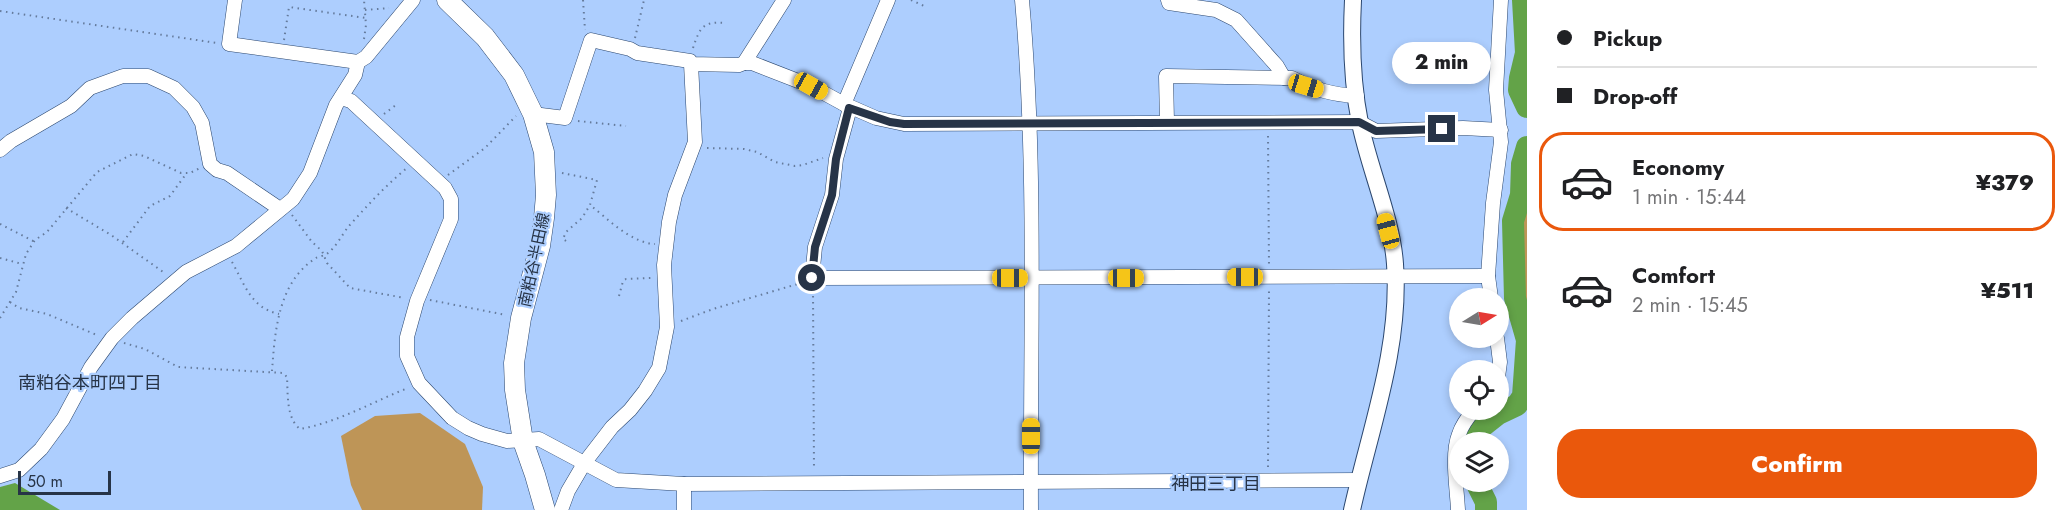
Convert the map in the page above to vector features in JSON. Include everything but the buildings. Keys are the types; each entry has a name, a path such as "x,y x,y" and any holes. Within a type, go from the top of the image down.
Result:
{"main road":[{"name":"南粕谷半田線","path":"447,0 485,37 513,75 531,110 544,152 544,218 540,246 521,318 514,363 515,390 523,441 545,510"}],"street":[{"path":"235,0 229,44 359,61 366,57 409,5"},
{"path":"744,63 784,0"},
{"path":"888,0 847,106 836,159 832,195 815,247 812,278 1488,276"},
{"path":"1022,0 1029,123 1032,278 1031,510"},
{"path":"1168,0 1169,3 1216,10 1236,20 1277,66 1284,78"},
{"path":"1352,510 1393,339 1396,308 1393,248 1359,122 1352,55 1353,0"},
{"path":"1490,288 1488,276 1493,203 1501,130 1496,90 1501,0"},
{"path":"531,110 565,118 591,39 637,53 691,63 758,65 811,86 847,106 890,122 904,124 1268,121 1359,122 1376,131 1463,128 1501,130"},
{"path":"0,476 19,470 41,449 63,419 92,367 112,338 132,318 186,272 236,246 293,199 310,173 336,105 356,75 359,61"},
{"path":"561,510 568,491 585,462 612,427 645,391 659,368 667,327 665,278 669,222 675,195 694,142 691,63"},
{"path":"0,150 11,141 71,106 90,88 123,76 148,76 174,88 193,107 202,123 210,164 282,207"},
{"path":"1167,122 1166,76 1292,78 1306,86 1338,95 1357,96"},
{"path":"342,98 351,101 445,188 451,199 451,219 417,299 407,337 407,356 419,383 452,418 468,428 507,441 539,439 616,480 684,484 1359,480"},
{"path":"1458,510 1456,441 1466,420"},
{"path":"684,484 684,510"}],"path":[{"path":"359,61 366,18 364,0"},
{"path":"584,0 585,39 591,39"},
{"path":"632,50 644,0"},
{"path":"911,0 924,6"},
{"path":"365,10 400,8 409,5"},
{"path":"282,52 289,7 366,18"},
{"path":"0,11 229,44"},
{"path":"691,63 698,34 704,25 713,22 726,23"},
{"path":"438,182 485,148 523,109 531,110"},
{"path":"565,118 566,120 626,126"},
{"path":"1268,121 1268,481"},
{"path":"693,147 744,149 757,152 775,162 795,166 822,158 836,159"},
{"path":"0,318 16,292 26,254 96,172 134,154 144,156 168,169 186,173 210,164"},
{"path":"272,371 276,327 282,303 300,273 316,258 328,254 343,233 387,183 415,161"},
{"path":"545,172 590,177 597,180 590,205 582,218 566,232 563,239 566,241"},
{"path":"123,243 150,206 170,196 186,177 186,173"},
{"path":"590,205 622,230 646,244 666,245"},
{"path":"282,207 350,288 521,318"},
{"path":"66,208 123,243 175,281"},
{"path":"0,224 35,242"},
{"path":"226,251 251,296 263,309 279,314"},
{"path":"0,258 22,264"},
{"path":"619,296 623,281 626,279 665,278"},
{"path":"667,327 713,309 812,278 814,483"},
{"path":"10,302 19,308 47,314 92,334 145,348 178,367 283,373 287,377 291,416 295,425 300,429 354,413 376,400 419,383"}],"shaded area":[{"path":"1524,0 1527,0 1527,96 1519,86"},
{"path":"1527,170 1527,343 1510,271"},
{"path":"420,413 465,444 483,487 482,510 362,510 351,485 341,436 375,416"},
{"path":"15,483 60,510 0,510 0,487"}],"waterway":[{"path":"1523,0 1526,53 1519,90 1527,107"},
{"path":"1477,432 1498,414 1517,405 1523,396 1527,340 1515,298 1513,221 1521,195 1522,164 1527,147"},
{"path":"1481,492 1486,502 1486,510"}],"district":[{"name":"南粕谷本町四丁目","path":"90,383"},
{"name":"神田三丁目","path":"1216,484"}],"route":[{"path":"812,278 815,247 832,195 836,159 849,108 876,118 904,124 1359,122 1376,131 1442,129"}]}
